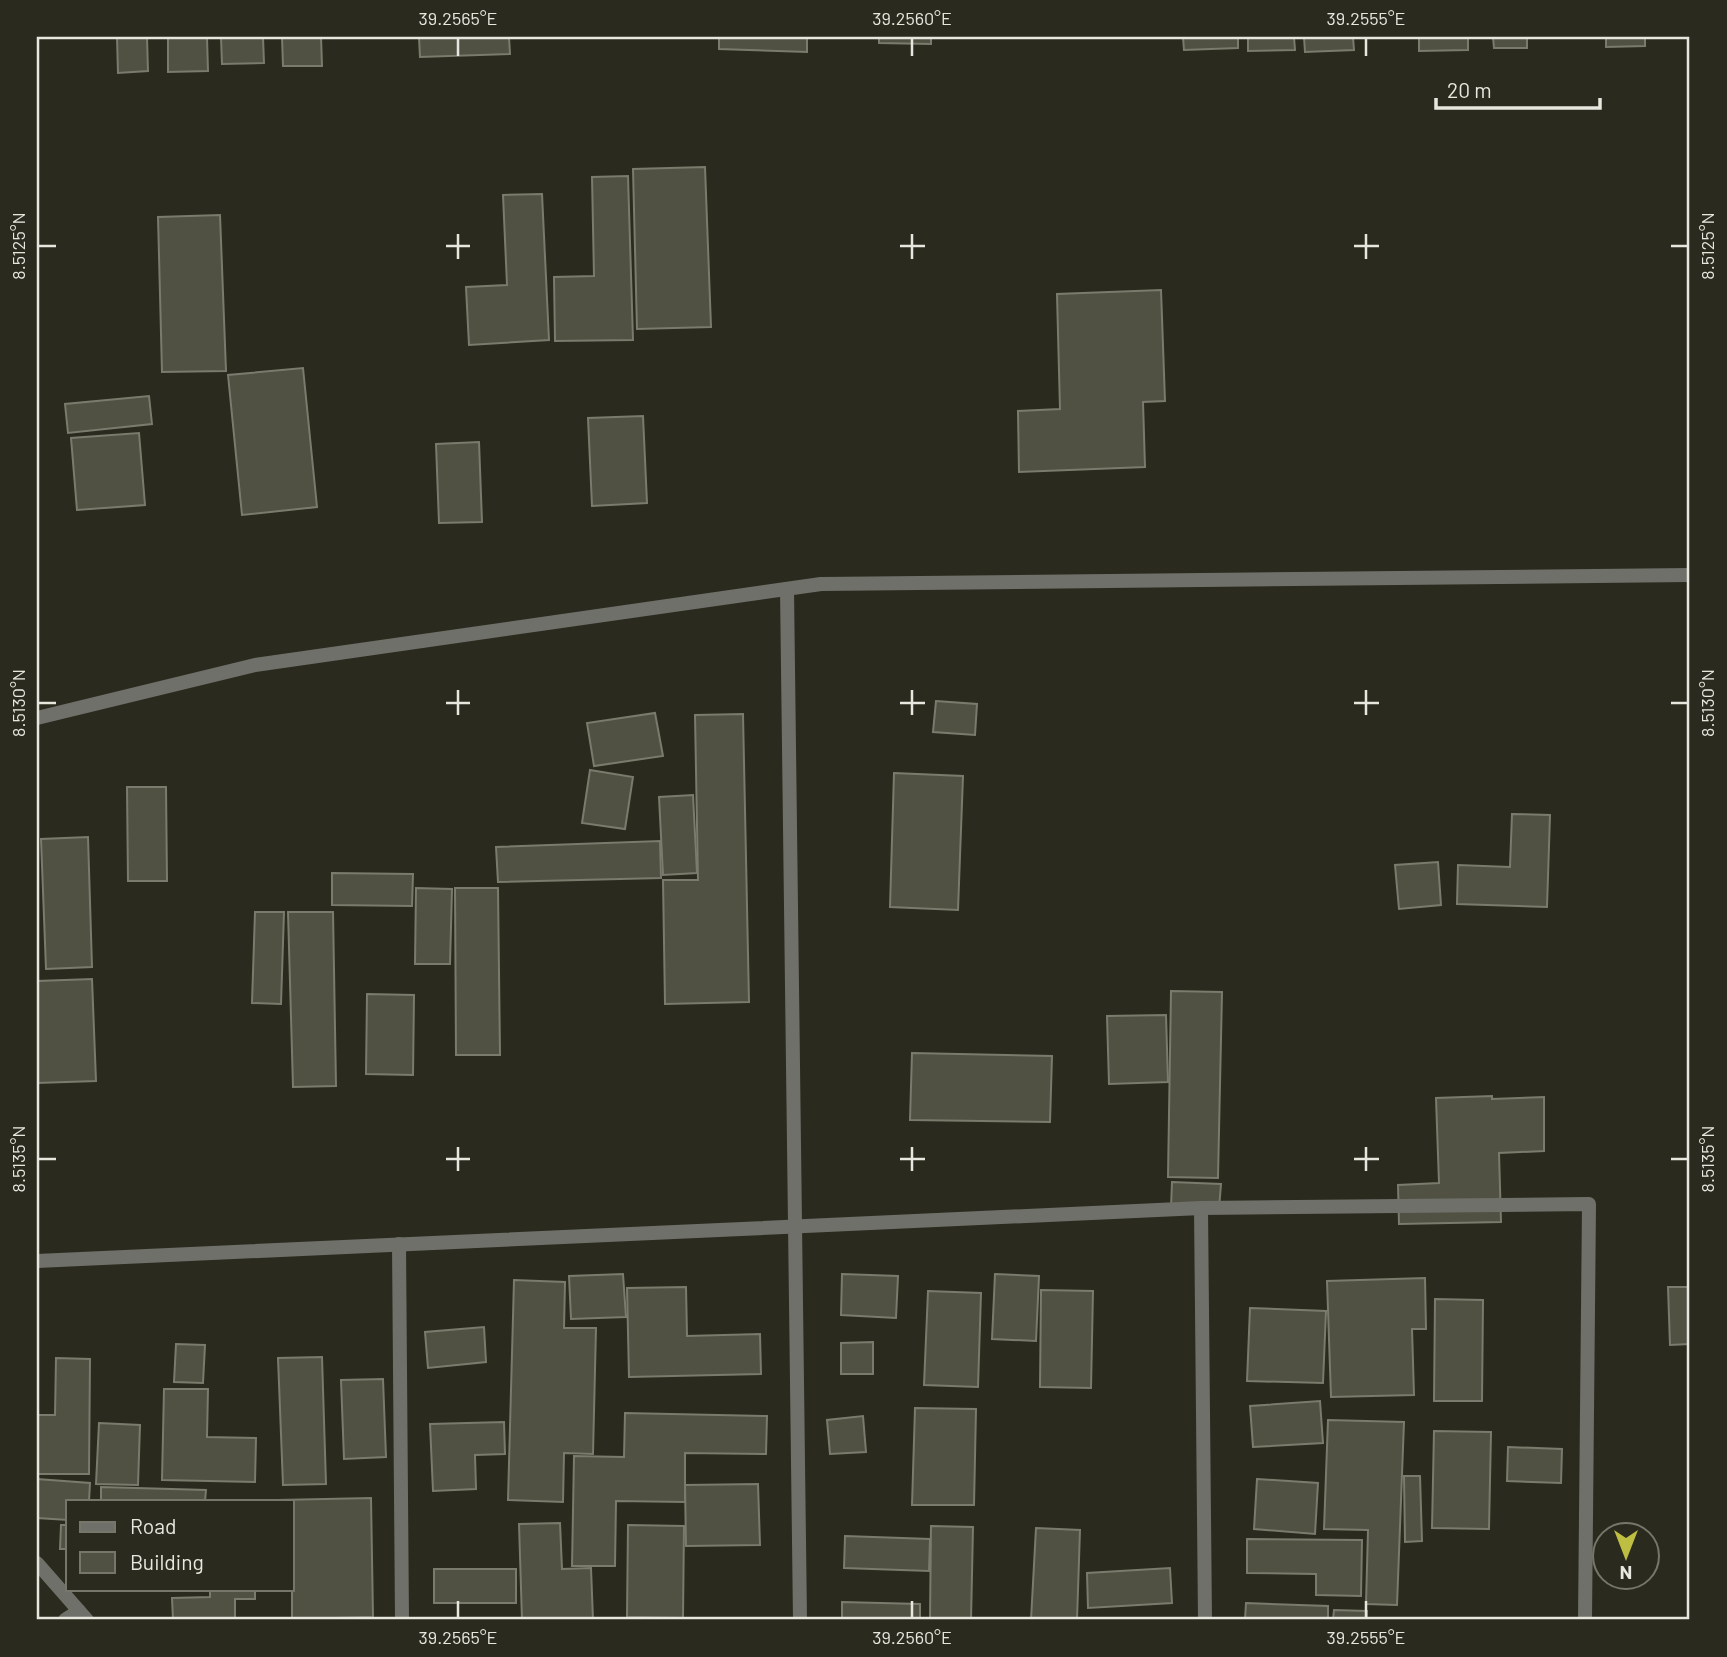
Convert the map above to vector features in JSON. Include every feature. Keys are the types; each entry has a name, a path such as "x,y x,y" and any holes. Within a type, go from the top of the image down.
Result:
{"street":[{"path":"37,718 255,665 821,584 1690,575"},
{"path":"787,589 800,1620"},
{"path":"37,1261 1201,1208 1589,1204 1585,1620"},
{"path":"1201,1208 1205,1620"},
{"path":"399,1244 402,1620"},
{"path":"37,1563 83,1616 65,1620"}],"building":[{"path":"117,37 147,37 148,71 118,73"},
{"path":"168,37 207,37 208,71 168,72"},
{"path":"221,37 263,37 264,63 222,64"},
{"path":"282,37 321,37 322,66 283,66"},
{"path":"419,37 509,37 510,54 420,57"},
{"path":"719,37 807,37 807,52 719,49"},
{"path":"879,37 931,37 931,44 879,43"},
{"path":"1183,37 1238,37 1238,48 1184,50"},
{"path":"1248,37 1294,37 1295,50 1248,51"},
{"path":"1304,37 1353,37 1354,50 1305,52"},
{"path":"1419,37 1468,37 1468,50 1419,51"},
{"path":"1493,37 1527,37 1527,48 1494,48"},
{"path":"1606,37 1645,37 1645,46 1606,47"},
{"path":"705,167 711,327 637,329 633,169"},
{"path":"628,176 633,340 555,341 554,277 594,276 592,177"},
{"path":"542,194 549,340 469,345 466,287 507,285 503,195"},
{"path":"220,215 226,371 162,372 158,217"},
{"path":"1161,290 1165,401 1143,402 1145,467 1019,472 1018,411 1060,409 1057,294"},
{"path":"303,368 317,507 242,515 228,375"},
{"path":"149,396 152,424 68,433 65,404"},
{"path":"643,416 647,503 592,506 588,418"},
{"path":"139,433 145,505 77,510 71,438"},
{"path":"479,442 482,522 439,523 436,444"},
{"path":"936,701 977,704 975,735 933,732"},
{"path":"655,713 663,756 594,766 587,723"},
{"path":"743,714 749,1002 665,1004 663,880 698,880 695,715"},
{"path":"590,770 633,777 625,829 582,823"},
{"path":"894,773 963,776 958,910 890,907"},
{"path":"127,787 166,787 167,881 128,881"},
{"path":"693,795 697,873 663,875 659,797"},
{"path":"1512,814 1550,815 1547,907 1457,904 1458,865 1510,867"},
{"path":"88,837 92,967 46,969 41,839"},
{"path":"660,841 661,878 498,882 496,847"},
{"path":"1438,862 1441,905 1399,909 1395,865"},
{"path":"332,873 413,874 412,906 332,905"},
{"path":"416,888 452,889 450,964 415,964"},
{"path":"455,888 498,888 500,1055 456,1055"},
{"path":"255,912 284,912 281,1004 252,1003"},
{"path":"288,912 333,912 336,1086 293,1087"},
{"path":"92,979 96,1081 37,1083 37,981"},
{"path":"1171,991 1222,992 1218,1178 1168,1177"},
{"path":"367,994 414,995 413,1075 366,1074"},
{"path":"1166,1015 1168,1082 1109,1084 1107,1016"},
{"path":"912,1053 1052,1056 1050,1122 910,1120"},
{"path":"1492,1096 1492,1099 1544,1097 1544,1151 1499,1153 1501,1222 1399,1224 1398,1185 1439,1183 1436,1098"},
{"path":"1172,1182 1221,1184 1219,1209 1171,1207"},
{"path":"623,1274 626,1317 571,1319 569,1276"},
{"path":"842,1274 898,1276 896,1318 841,1315"},
{"path":"995,1274 1039,1276 1036,1341 992,1339"},
{"path":"1425,1278 1426,1329 1412,1329 1414,1395 1331,1397 1327,1281"},
{"path":"514,1280 565,1282 564,1328 596,1328 593,1454 564,1453 563,1502 508,1500"},
{"path":"686,1287 687,1336 760,1334 761,1374 629,1377 627,1288"},
{"path":"1668,1287 1690,1287 1690,1344 1670,1345"},
{"path":"1041,1290 1093,1291 1091,1388 1040,1387"},
{"path":"928,1291 981,1293 978,1387 924,1385"},
{"path":"1435,1299 1483,1300 1482,1401 1434,1401"},
{"path":"1250,1308 1326,1311 1323,1383 1247,1381"},
{"path":"484,1327 486,1362 428,1368 425,1332"},
{"path":"873,1342 873,1374 841,1374 841,1343"},
{"path":"176,1344 205,1345 203,1383 174,1382"},
{"path":"322,1357 326,1484 283,1485 278,1358"},
{"path":"56,1358 90,1359 89,1474 37,1474 37,1415 55,1415"},
{"path":"383,1379 386,1457 344,1459 341,1380"},
{"path":"164,1389 208,1389 207,1437 256,1438 255,1482 162,1480"},
{"path":"1320,1401 1323,1443 1253,1447 1250,1406"},
{"path":"915,1408 976,1409 974,1505 912,1505"},
{"path":"625,1413 767,1416 766,1454 685,1453 685,1502 616,1501 615,1566 572,1566 574,1456 624,1457"},
{"path":"863,1416 866,1452 830,1454 827,1420"},
{"path":"1328,1420 1404,1422 1397,1605 1366,1604 1368,1530 1324,1529"},
{"path":"504,1422 505,1454 475,1455 476,1489 433,1491 430,1424"},
{"path":"99,1423 140,1425 138,1485 96,1484"},
{"path":"1434,1431 1491,1432 1489,1529 1432,1528"},
{"path":"1508,1447 1562,1449 1561,1483 1507,1481"},
{"path":"1404,1476 1420,1476 1422,1541 1405,1542"},
{"path":"37,1479 90,1483 89,1500 66,1500 66,1520 37,1518"},
{"path":"1257,1479 1318,1483 1315,1534 1254,1529"},
{"path":"758,1484 760,1545 686,1546 685,1485"},
{"path":"101,1487 206,1490 205,1500 101,1500"},
{"path":"371,1498 373,1617 292,1619 294,1500 280,1500"},
{"path":"560,1523 562,1569 591,1568 593,1620 522,1620 519,1524"},
{"path":"61,1525 66,1525 66,1549 60,1549"},
{"path":"628,1525 684,1526 683,1618 627,1617"},
{"path":"931,1526 973,1527 971,1620 930,1620"},
{"path":"1036,1528 1080,1530 1077,1620 1031,1620"},
{"path":"845,1536 930,1539 929,1571 844,1568"},
{"path":"1247,1539 1362,1540 1361,1596 1316,1595 1316,1574 1247,1573"},
{"path":"1170,1568 1172,1603 1088,1608 1087,1573"},
{"path":"434,1569 516,1569 516,1603 434,1603"},
{"path":"210,1590 255,1590 255,1599 235,1599 235,1620 173,1620 172,1598 210,1597"},
{"path":"842,1602 920,1604 920,1620 842,1620"},
{"path":"1246,1603 1328,1606 1328,1620 1245,1620"},
{"path":"1334,1610 1367,1611 1367,1620 1333,1620"}]}
